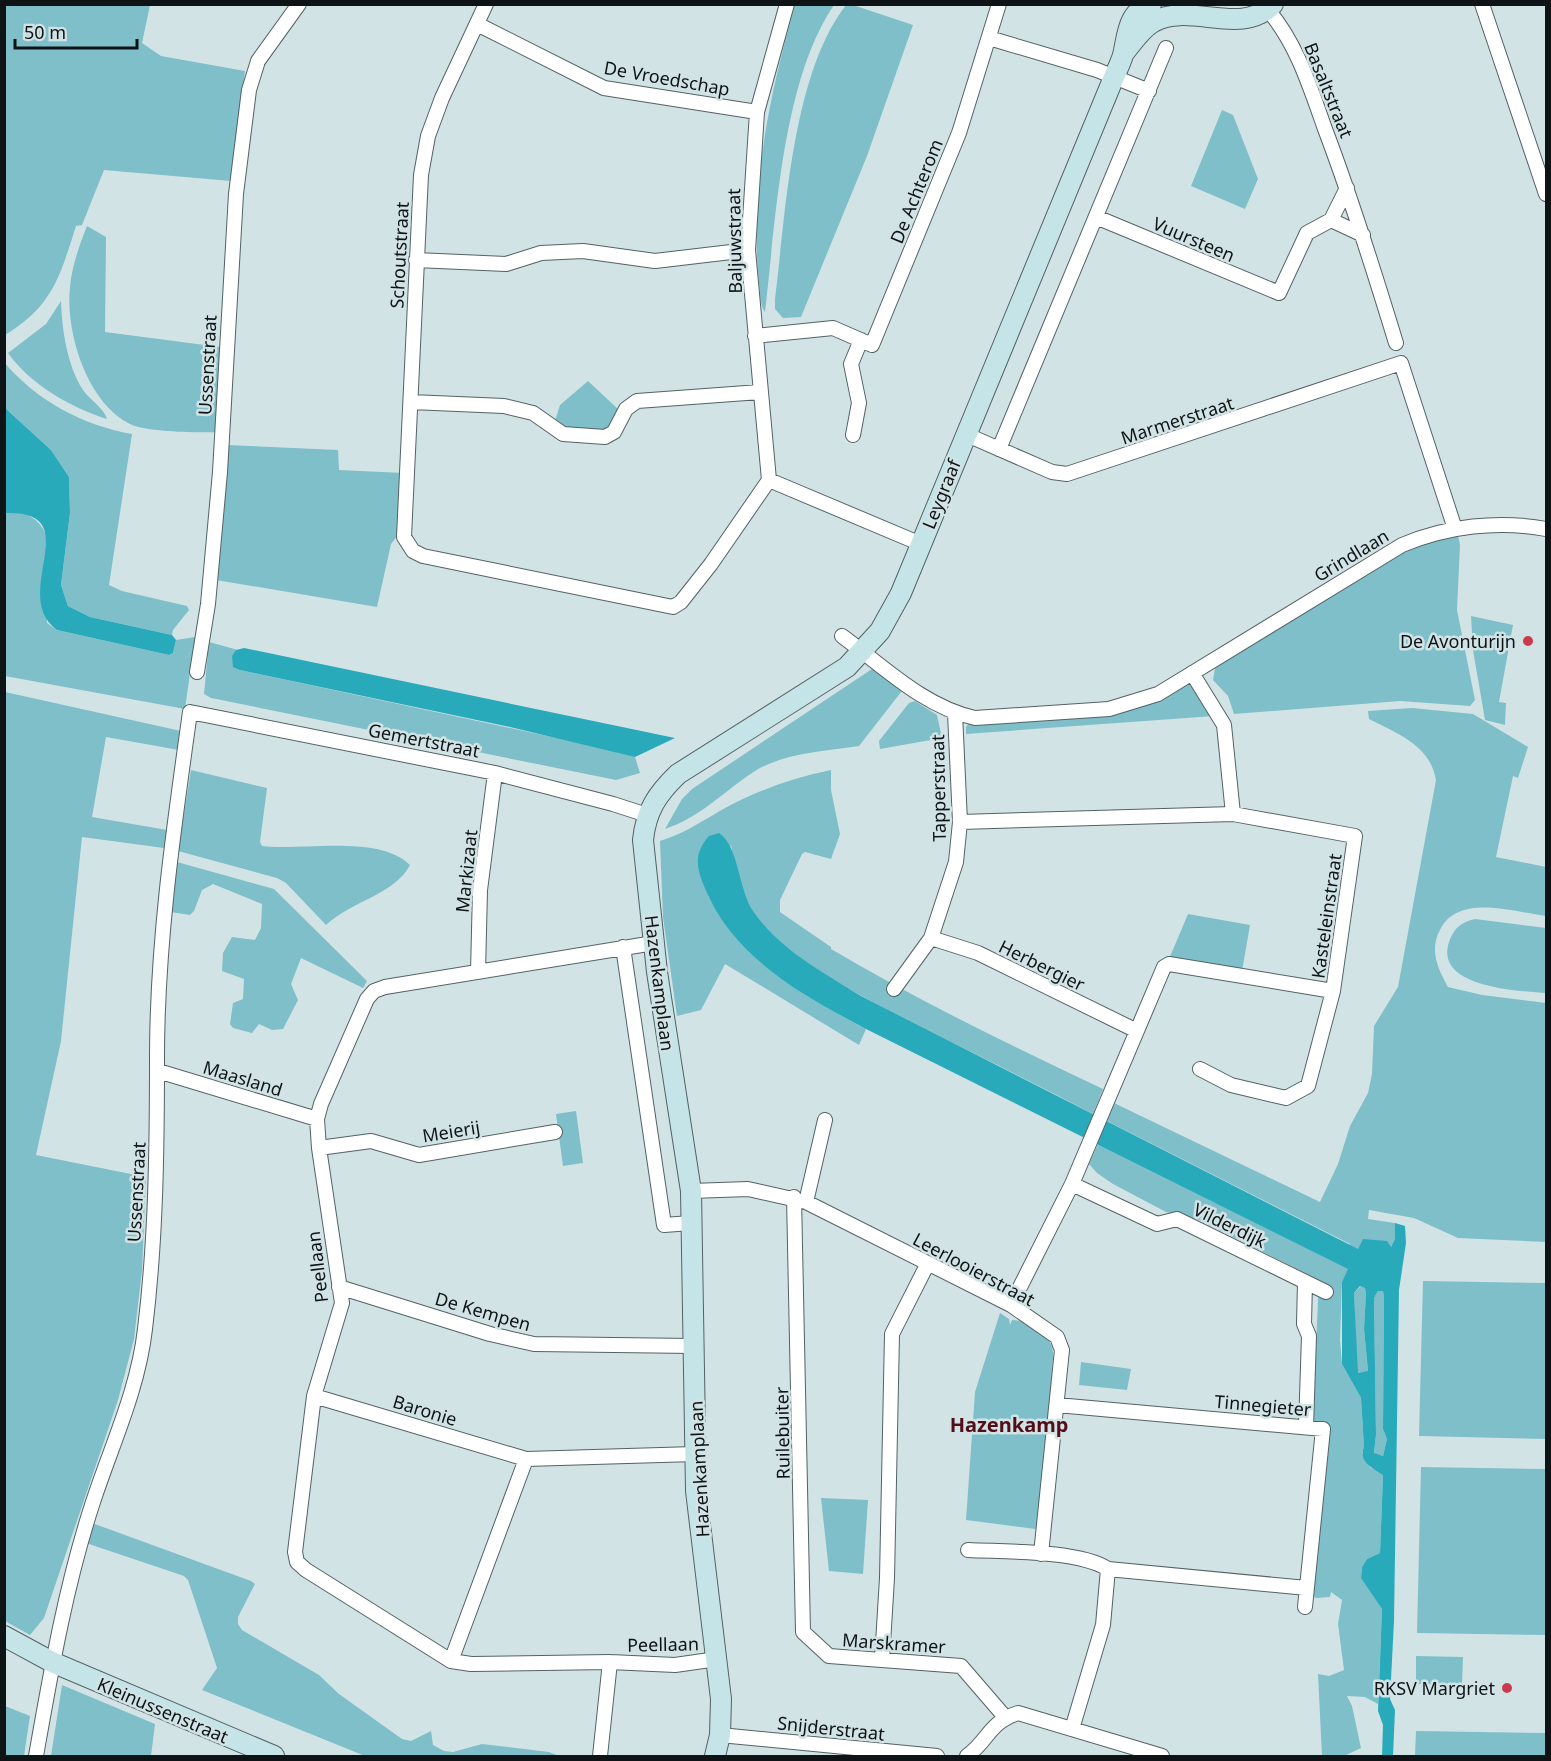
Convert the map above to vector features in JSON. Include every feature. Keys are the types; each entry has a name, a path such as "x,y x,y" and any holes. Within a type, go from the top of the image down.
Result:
{"street":[{"name":"Ussenstraat","path":"197,672 208,604 220,472 236,195 249,90 258,61 299,4"},
{"name":"Schoutstraat","path":"486,4 428,135 421,175 404,537 413,550 423,556 673,607 681,602 711,564 769,480"},
{"name":"Baljuwstraat","path":"769,480 748,250 757,112 787,4"},
{"name":"De Achterom","path":"861,340 872,345 959,133 999,4"},
{"name":"Leygraaf","path":"647,815 655,798 678,774 816,689 847,667 863,652 892,610 965,434 1121,80 1127,30 1133,18 1151,4"},
{"name":"Leygraaf","path":"1177,4 1196,9 1205,15"},
{"path":"1482,4 1546,194"},
{"name":"Leygraaf","path":"1123,56 1153,22 1172,16 1205,15 1235,20 1247,19 1270,7"},
{"name":"Basaltstraat","path":"1270,7 1301,63 1363,235 1396,343"},
{"name":"De Vroedschap","path":"477,24 604,88 757,112"},
{"path":"989,38 1121,80 1149,92"},
{"path":"999,449 1166,48"},
{"path":"1347,188 1331,220 1363,235"},
{"name":"Vuursteen","path":"1096,217 1279,293 1307,233 1331,220"},
{"path":"416,260 506,264 541,253 584,251 655,261 748,250"},
{"path":"755,336 833,328 861,340 851,364 859,403 853,435"},
{"name":"Marmerstraat","path":"965,434 1052,472 1067,474 1401,363 1455,529"},
{"path":"411,402 504,406 534,413 563,434 610,442 626,409 637,401 760,392"},
{"path":"769,480 921,544"},
{"name":"Grindlaan","path":"842,636 913,689 955,713 975,718 1108,709 1158,694 1402,545 1427,534 1503,524 1546,529"},
{"path":"1192,673 1224,725 1233,814"},
{"name":"Ussenstraat","path":"36,1756 52,1662 93,1502 126,1415 145,1331 156,1181 163,939 170,856 190,712"},
{"name":"Gemertstraat","path":"190,712 495,773 647,815"},
{"name":"Tapperstraat","path":"894,990 931,938 956,862 960,822 955,713"},
{"name":"Markizaat","path":"478,972 480,890 495,773"},
{"name":"Kasteleinstraat","path":"960,822 1233,814 1355,836 1333,991 1169,964 1164,967 1135,1030 1103,1113 1072,1184 1011,1305"},
{"name":"Hazenkamplaan","path":"647,815 643,840 654,943 691,1191 696,1491 721,1699 718,1750"},
{"name":"Herbergier","path":"931,938 978,953 1135,1030"},
{"name":"Peellaan","path":"654,943 374,991 368,999 330,1083 317,1119 319,1148 342,1303 314,1396 295,1552 297,1562 306,1570 451,1660 471,1664 610,1662 675,1665 717,1659"},
{"name":"Hazenkamplaan","path":"623,947 664,1225 691,1223"},
{"path":"1200,1069 1231,1085 1286,1098 1308,1086 1333,991"},
{"name":"Maasland","path":"158,1071 317,1119"},
{"path":"800,1200 825,1120"},
{"name":"Meierij","path":"319,1148 371,1140 419,1155 555,1132"},
{"name":"Vilderdijk","path":"1072,1184 1157,1224 1177,1219 1326,1292"},
{"name":"Leerlooierstraat","path":"691,1191 748,1189 800,1200 1011,1305 1057,1337 1062,1350 1041,1554"},
{"name":"Ruilebuiter","path":"800,1200 802,1632 830,1656"},
{"path":"882,1660 887,1578 892,1334 927,1264"},
{"path":"1305,1282 1304,1324 1309,1336 1306,1427"},
{"name":"De Kempen","path":"339,1287 490,1334 534,1344 694,1346"},
{"name":"Baronie","path":"314,1396 526,1459 695,1454"},
{"name":"Tinnegieter","path":"1057,1405 1323,1429 1305,1607"},
{"path":"451,1660 526,1459"},
{"path":"968,1550 1041,1554 1096,1562 1108,1569 1307,1588"},
{"path":"1072,1729 1103,1625 1108,1569"},
{"name":"Kleinussenstraat","path":"4,1636 52,1662 274,1756"},
{"name":"Marskramer","path":"830,1656 961,1666 1005,1717"},
{"name":"Peellaan","path":"600,1756 610,1662"},
{"path":"967,1756 975,1750 996,1722 1018,1713 1162,1756"},
{"name":"Snijderstraat","path":"718,1750 803,1750 937,1756"}],"shaded area":[{"path":"4,5 150,5 142,43 161,56 245,71 231,181 104,170 82,225 76,226 65,260 52,288 34,313 5,335"},
{"path":"795,5 834,5 817,36 803,72 792,111 778,194 765,312 760,298 757,247 759,177 777,72"},
{"path":"846,5 853,5 913,25 867,156 801,317 783,318 775,309 775,299 794,146 814,68 828,34"},
{"path":"1222,110 1233,115 1258,179 1245,209 1191,186"},
{"path":"87,226 106,237 105,332 220,347 217,432 160,430 130,424 115,414 91,383 75,345 69,305 72,271"},
{"path":"61,301 64,335 73,370 83,390 103,411 107,419 52,394 17,365 8,353 46,324"},
{"path":"4,362 46,400 78,418 132,434 109,585 122,591 187,606 189,610 173,630 172,635 90,617 68,606 61,585 70,513 69,477 51,450 5,408"},
{"path":"588,381 619,410 611,427 603,432 565,428 555,421 560,405"},
{"path":"5,408 51,450 69,477 70,513 61,585 68,606 90,617 172,635 176,640 173,653 169,655 57,630 44,615 40,597 46,539 42,525 30,516 5,513"},
{"path":"228,445 338,450 339,470 403,473 398,535 391,544 377,607 216,580"},
{"path":"23,512 38,522 47,538 47,623 57,630 169,655 173,653 176,640 195,637 185,709 5,676 4,513"},
{"path":"1457,531 1460,545 1457,610 1475,700 1470,706 1400,701 1234,714 1228,696 1213,680 1215,668 1402,546"},
{"path":"1471,616 1513,625 1499,702 1506,703 1505,725 1485,720 1473,650"},
{"path":"209,642 238,650 240,670 622,752 635,757 640,773 616,780 211,698 204,694"},
{"path":"244,648 675,738 635,757 510,727 240,670 233,667 232,656 236,650"},
{"path":"875,667 905,687 859,746 792,756 766,765 690,818 665,829 682,799 692,789"},
{"path":"1188,684 1197,691 1214,716 966,734 966,727 971,721 1140,701"},
{"path":"5,692 181,731 179,750 106,737 92,817 167,830 164,848 82,837 61,1041 36,1155 146,1177 142,1270 134,1339 118,1400 44,1618 30,1635 5,1621"},
{"path":"915,701 937,715 942,738 880,749 879,741 909,703"},
{"path":"1412,708 1473,714 1528,747 1518,778 1513,776 1496,857 1546,867 1546,916 1488,908 1473,908 1460,912 1448,919 1440,930 1435,952 1438,966 1448,987 1482,995 1546,1003 1546,1242 1458,1238 1414,1218 1369,1210 1368,1219 1395,1223 1395,1239 1391,1247 1363,1240 1342,1282 1340,1340 1342,1364 1361,1398 1364,1447 1362,1453 1370,1467 1383,1475 1380,1553 1367,1559 1362,1567 1361,1577 1382,1609 1378,1704 1365,1697 1347,1696 1352,1706 1361,1748 1344,1756 1322,1756 1318,1674 1329,1676 1344,1670 1338,1624 1342,1600 1331,1592 1330,1597 1316,1598 1306,1592 1318,1433 1312,1429 1319,1280 1197,1219 1166,1212 1113,1184 1089,1164 1098,1144 1337,1263 1350,1244 1107,1121 1114,1103 1320,1202 1338,1164 1350,1126 1368,1093 1372,1074 1374,1026 1398,987 1436,780 1433,768 1420,749 1369,719 1368,711"},
{"path":"191,770 267,788 260,842 262,846 360,847 396,855 410,865 394,883 326,925 286,883 277,878 178,851"},
{"path":"831,770 831,790 840,834 831,859 805,852 802,854 780,900 780,912 831,949 898,987 1103,1089 1093,1114 856,993 796,955 755,916 745,897 731,845 708,896 723,920 776,975 818,1003 866,1029 859,1045 725,964 701,1010 677,1016 663,917 660,841 683,832 759,792 801,777"},
{"path":"719,833 726,839 735,858 748,902 775,937 802,959 861,996 1358,1249 1363,1239 1387,1241 1391,1247 1395,1239 1395,1223 1405,1226 1406,1243 1399,1290 1394,1621 1390,1699 1395,1710 1393,1756 1382,1756 1383,1725 1378,1711 1382,1609 1361,1578 1362,1567 1367,1559 1380,1553 1383,1475 1364,1460 1361,1398 1342,1364 1342,1282 1348,1269 866,1029 794,988 751,953 732,934 716,911 704,886 698,866 701,848 709,836","holes":["1360,1286 1365,1288 1366,1293 1364,1329 1368,1371 1358,1373 1354,1293","1378,1291 1383,1291 1384,1297 1383,1429 1387,1439 1383,1456 1374,1453 1376,1435 1374,1298"]},
{"path":"177,862 274,889 367,981 363,988 301,958 291,984 298,1000 283,1029 272,1030 259,1024 252,1033 233,1028 230,1024 233,1003 243,999 244,979 222,971 223,953 232,937 255,940 261,928 262,904 213,884 202,890 194,911 190,915 171,912"},
{"path":"1188,914 1250,925 1242,971 1169,959"},
{"path":"1475,919 1546,928 1546,993 1516,991 1481,984 1454,969 1448,957 1451,937 1459,926"},
{"path":"576,1111 583,1163 563,1166 556,1114"},
{"path":"1423,1281 1546,1283 1546,1439 1419,1436"},
{"path":"1361,1286 1365,1288 1366,1293 1364,1329 1368,1372 1357,1373 1354,1293"},
{"path":"1378,1291 1383,1291 1384,1297 1383,1429 1387,1439 1383,1456 1374,1454 1376,1435 1374,1298"},
{"path":"1000,1313 1009,1319 1010,1325 1012,1320 1023,1322 1036,1329 1050,1342 1053,1351 1049,1432 1036,1529 966,1520 975,1392"},
{"path":"1081,1362 1131,1369 1127,1390 1079,1385"},
{"path":"1421,1467 1546,1469 1546,1635 1417,1633"},
{"path":"821,1498 868,1500 863,1574 829,1571"},
{"path":"92,1523 251,1581 255,1584 238,1617 238,1624 242,1630 319,1675 339,1694 402,1739 411,1741 431,1731 433,1745 444,1751 453,1752 482,1744 549,1752 559,1756 365,1756 202,1690 217,1668 188,1580 184,1576 86,1543"},
{"path":"1416,1656 1463,1657 1462,1685 1416,1684"},
{"path":"62,1685 155,1724 151,1756 51,1756"},
{"path":"5,1706 30,1716 24,1756 5,1756"},
{"path":"1416,1731 1546,1733 1546,1756 1415,1756"}],"place":[{"name":"De Avonturijn","path":"1528,641"},
{"name":"RKSV Margriet","path":"1507,1688"}],"district":[{"name":"Hazenkamp","path":"1009,1424"}]}
